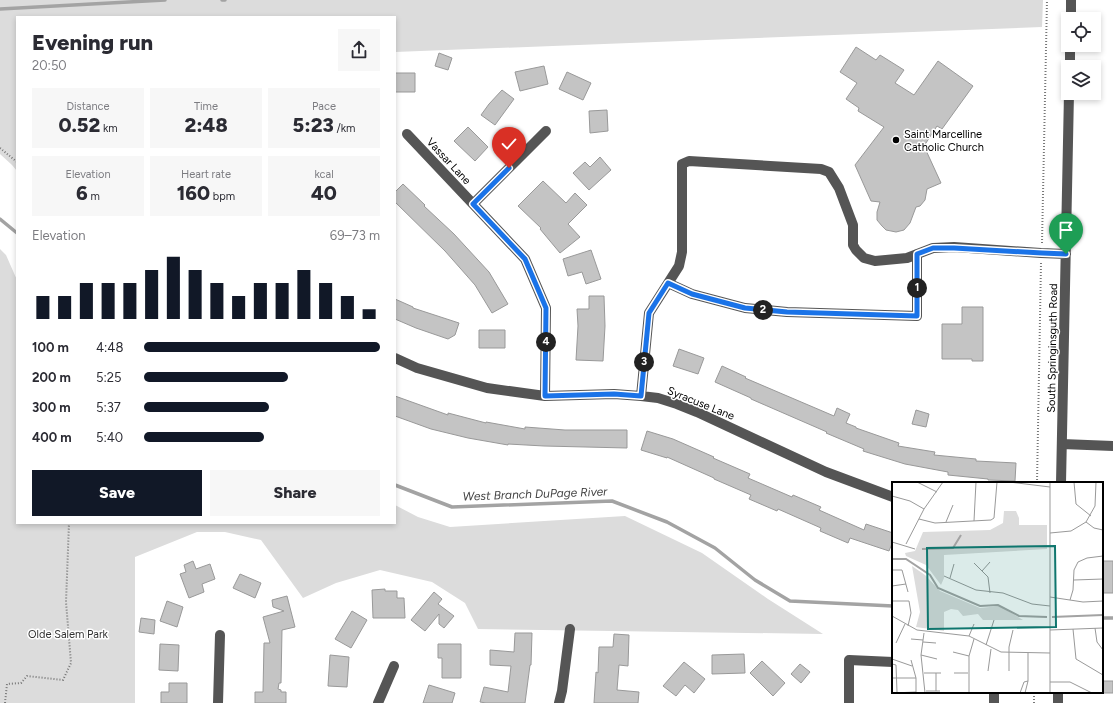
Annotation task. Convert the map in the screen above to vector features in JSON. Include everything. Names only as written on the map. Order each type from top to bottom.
[{"type":"street","points":[[1071,0],[1071,12]]},
{"type":"street","name":"South Springinsguth Road","points":[[1061,482],[1069,100]]},
{"type":"street","points":[[473,204],[546,131]]},
{"type":"street","name":"Vassar Lane","points":[[407,134],[525,259],[546,308],[545,396]]},
{"type":"street","points":[[641,396],[649,313],[679,266],[682,252],[682,164],[689,161],[821,168],[829,172],[839,188],[852,225],[853,244],[856,250],[864,258],[875,261],[907,258],[933,248],[1066,254]]},
{"type":"street","points":[[668,283],[692,294],[745,308],[787,312],[917,316],[917,254]]},
{"type":"street","name":"Syracuse Lane","points":[[396,358],[417,368],[487,388],[545,396],[614,394],[658,398],[677,404],[826,472],[892,497]]},
{"type":"street","points":[[1062,444],[1113,446]]},
{"type":"street","points":[[559,703],[562,691],[570,629]]},
{"type":"street","points":[[218,703],[220,634]]},
{"type":"street","points":[[849,703],[850,660],[892,662]]},
{"type":"street","points":[[378,703],[394,666]]},
{"type":"path","points":[[0,148],[16,161]]},
{"type":"path","points":[[4,703],[7,684],[21,683],[27,676],[63,680],[72,663],[66,602],[69,524]]},
{"type":"green space","points":[[0,0],[1043,0],[1042,27],[396,52],[396,16],[16,16],[16,170],[0,154]]},
{"type":"green space","name":"Olde Salem Park","points":[[0,249],[6,255],[16,278],[16,524],[396,524],[396,506],[418,517],[450,527],[625,516],[702,553],[768,599],[823,634],[478,629],[465,603],[432,582],[380,570],[336,583],[303,598],[261,540],[225,532],[197,532],[135,557],[135,703],[0,703]]},
{"type":"building","points":[[856,47],[876,60],[880,55],[904,70],[895,83],[914,95],[938,61],[973,86],[942,129],[937,126],[924,146],[941,183],[927,189],[925,200],[920,206],[916,207],[910,223],[904,230],[896,232],[886,230],[877,220],[877,212],[880,202],[871,201],[855,165],[884,127],[858,111],[859,108],[846,99],[857,83],[840,72]]},
{"type":"building","points":[[439,53],[452,58],[448,70],[435,66]]},
{"type":"building","points":[[544,66],[548,84],[520,91],[515,72]]},
{"type":"building","points":[[567,72],[591,83],[583,100],[559,89]]},
{"type":"building","points":[[396,73],[415,73],[415,92],[396,92]]},
{"type":"building","points":[[502,90],[514,99],[495,125],[481,115]]},
{"type":"building","points":[[607,110],[608,131],[590,133],[589,111]]},
{"type":"building","points":[[468,127],[488,147],[475,161],[454,141]]},
{"type":"building","points":[[600,157],[611,170],[589,190],[573,173],[585,162],[590,167]]},
{"type":"building","points":[[543,181],[566,203],[575,193],[587,205],[568,224],[580,237],[560,253],[540,229],[541,228],[518,206]]},
{"type":"building","points":[[403,184],[454,234],[489,272],[508,304],[492,313],[475,285],[445,251],[396,203],[396,191]]},
{"type":"building","points":[[591,250],[601,279],[586,284],[582,272],[568,276],[563,259]]},
{"type":"building","points":[[589,296],[604,296],[605,326],[603,361],[576,360],[578,326],[577,309],[589,309]]},
{"type":"building","points":[[396,299],[413,308],[459,323],[455,335],[448,339],[396,319]]},
{"type":"building","points":[[962,307],[983,307],[983,361],[972,361],[972,359],[942,359],[942,324],[962,324]]},
{"type":"building","points":[[479,330],[505,330],[505,348],[479,348]]},
{"type":"building","points":[[679,349],[704,358],[698,374],[673,366]]},
{"type":"building","points":[[722,366],[746,377],[745,378],[834,416],[837,408],[850,414],[846,423],[899,443],[898,446],[935,452],[934,455],[976,459],[976,461],[1016,463],[1015,481],[988,480],[948,475],[948,472],[905,464],[863,451],[864,449],[715,382]]},
{"type":"building","points":[[396,396],[448,415],[448,413],[486,423],[525,429],[525,427],[565,430],[627,430],[627,448],[508,445],[468,438],[431,429],[396,416]]},
{"type":"building","points":[[916,410],[929,414],[926,427],[912,424]]},
{"type":"building","points":[[647,431],[673,439],[750,474],[748,478],[792,497],[793,495],[821,507],[819,510],[864,530],[866,524],[892,533],[892,544],[889,551],[850,538],[848,543],[820,531],[821,528],[778,509],[777,511],[749,499],[751,495],[714,478],[667,457],[641,450]]},
{"type":"building","points":[[193,561],[196,569],[210,564],[215,579],[202,584],[204,592],[189,598],[180,574],[186,572],[184,565]]},
{"type":"building","points":[[1103,561],[1113,561],[1113,593],[1103,593]]},
{"type":"building","points":[[240,574],[261,583],[255,598],[233,588]]},
{"type":"building","points":[[385,589],[385,591],[397,591],[397,598],[404,598],[405,618],[373,618],[372,590]]},
{"type":"building","points":[[434,592],[442,599],[438,604],[454,616],[444,628],[439,624],[439,614],[425,631],[411,620]]},
{"type":"building","points":[[287,596],[295,627],[282,630],[281,683],[279,683],[278,689],[281,690],[281,692],[286,692],[286,703],[255,703],[255,692],[263,692],[264,643],[270,643],[263,617],[284,611],[273,607],[272,600]]},
{"type":"building","points":[[167,601],[183,607],[177,627],[160,621]]},
{"type":"building","points":[[352,611],[367,620],[351,648],[335,639]]},
{"type":"building","points":[[141,618],[155,620],[154,634],[139,632]]},
{"type":"building","points":[[515,633],[532,633],[531,665],[525,703],[480,702],[484,687],[508,692],[511,666],[490,665],[490,650],[514,652]]},
{"type":"building","points":[[614,634],[629,635],[628,666],[619,665],[617,690],[639,692],[638,703],[594,703],[596,672],[598,673],[599,647],[613,647]]},
{"type":"building","points":[[160,644],[179,645],[178,671],[159,670]]},
{"type":"building","points":[[438,644],[461,644],[461,678],[442,678],[442,658],[438,658]]},
{"type":"building","points":[[744,654],[745,673],[712,674],[712,655]]},
{"type":"building","points":[[330,655],[349,657],[347,687],[328,686]]},
{"type":"building","points":[[762,661],[785,683],[773,696],[750,673]]},
{"type":"building","points":[[684,662],[705,679],[694,693],[685,685],[676,696],[663,686]]},
{"type":"building","points":[[800,664],[810,672],[801,683],[791,674]]},
{"type":"building","points":[[1103,681],[1113,681],[1113,693],[1103,693]]},
{"type":"building","points":[[169,683],[187,683],[187,703],[161,703],[161,692],[169,692]]},
{"type":"building","points":[[429,685],[455,693],[452,703],[423,703]]},
{"type":"waterway","points":[[0,9],[165,0]]},
{"type":"waterway","name":"West Branch DuPage River","points":[[0,219],[16,232]]},
{"type":"waterway","name":"West Branch DuPage River","points":[[396,485],[452,507],[612,501],[667,522],[715,548],[755,580],[790,601],[892,606]]},
{"type":"waterway","name":"West Branch DuPage River","points":[[1103,618],[1113,618]]},
{"type":"place","name":"Saint Marcelline Catholic Church","points":[[896,140]]},
{"type":"route","points":[[509,168],[473,204],[525,259],[546,308],[545,396],[614,394],[641,396],[649,313],[668,283],[692,294],[745,308],[787,312],[917,316],[917,254],[933,248],[954,248],[1066,254]]}]
